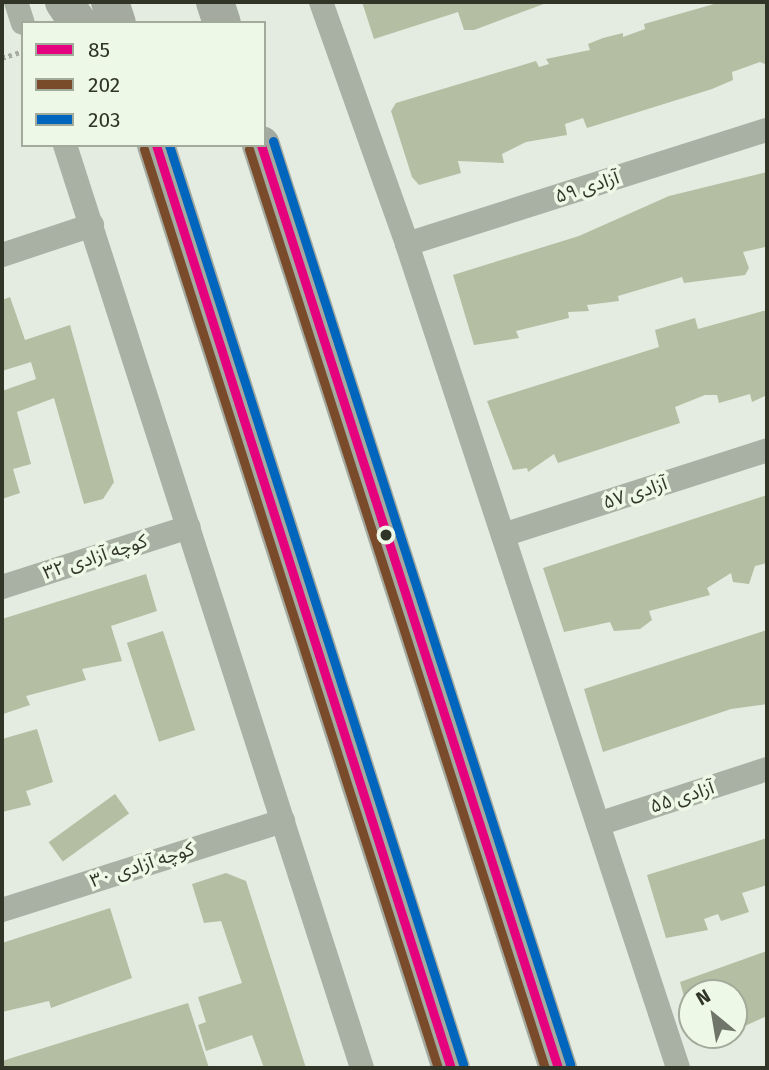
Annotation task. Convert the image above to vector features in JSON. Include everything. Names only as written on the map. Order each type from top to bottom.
[{"type":"highway","points":[[64,2],[77,21]]},
{"type":"highway","points":[[110,2],[116,21]]},
{"type":"highway","points":[[215,2],[221,21]]},
{"type":"highway","points":[[157,147],[451,1068]]},
{"type":"highway","points":[[262,147],[558,1068]]},
{"type":"street","points":[[16,2],[22,21]]},
{"type":"street","points":[[321,2],[407,244],[678,1068]]},
{"type":"street","name":"آزادی ۵۹","points":[[407,244],[767,130]]},
{"type":"street","points":[[66,147],[362,1068]]},
{"type":"street","points":[[2,255],[92,225]]},
{"type":"street","name":"آزادی ۵۷","points":[[503,535],[767,450]]},
{"type":"street","name":"کوچه آزادی ۳۲","points":[[2,587],[188,527]]},
{"type":"street","name":"آزادی ۵۵","points":[[598,824],[767,769]]},
{"type":"street","name":"کوچه آزادی ۳۰","points":[[2,910],[283,821]]},
{"type":"path","points":[[2,58],[21,52]]},
{"type":"building","points":[[362,2],[549,2],[474,30],[464,30],[458,12],[374,39]]},
{"type":"building","points":[[721,2],[767,2],[767,65],[760,62],[732,72],[733,80],[712,89],[587,128],[583,118],[565,124],[567,135],[526,142],[502,154],[504,163],[458,161],[461,173],[419,185],[412,177],[391,111],[396,103],[536,61],[539,67],[549,64],[546,59],[590,50],[588,44],[603,38],[623,33],[623,37],[645,29],[644,24]]},
{"type":"building","points":[[767,172],[767,253],[765,247],[743,252],[749,268],[745,275],[684,283],[682,277],[618,296],[619,301],[587,305],[589,311],[568,312],[569,318],[516,331],[519,338],[474,345],[453,275],[579,236],[669,196]]},
{"type":"building","points":[[10,297],[25,340],[70,325],[114,482],[103,499],[84,504],[54,398],[17,412],[31,464],[13,469],[20,493],[2,499],[2,391],[36,379],[31,362],[2,371],[2,300]]},
{"type":"building","points":[[767,310],[765,396],[752,402],[750,394],[719,403],[717,395],[705,395],[675,407],[680,423],[558,463],[554,454],[528,472],[527,468],[513,470],[487,401],[659,347],[655,330],[695,318],[698,329]]},
{"type":"building","points":[[767,495],[767,563],[755,566],[749,584],[733,582],[731,573],[707,588],[710,595],[649,611],[652,620],[640,629],[614,631],[610,622],[564,632],[543,568]]},
{"type":"building","points":[[146,574],[157,611],[111,626],[122,661],[82,669],[86,680],[26,696],[30,705],[3,714],[2,619]]},
{"type":"building","points":[[767,630],[767,704],[731,709],[603,752],[584,689]]},
{"type":"building","points":[[163,631],[195,730],[159,742],[127,643]]},
{"type":"building","points":[[37,729],[53,782],[26,791],[31,805],[2,812],[2,739]]},
{"type":"building","points":[[115,794],[129,813],[63,862],[49,842]]},
{"type":"building","points":[[767,838],[767,885],[742,893],[749,912],[721,921],[718,914],[704,919],[708,930],[666,938],[647,875]]},
{"type":"building","points":[[226,873],[246,881],[306,1068],[264,1068],[252,1035],[206,1051],[198,1025],[206,1022],[198,997],[242,983],[221,921],[204,923],[192,884]]},
{"type":"building","points":[[110,908],[132,978],[51,1008],[49,1001],[2,1012],[2,943]]},
{"type":"building","points":[[767,951],[767,1016],[748,1025],[748,979],[688,979]]},
{"type":"building","points":[[188,1003],[209,1068],[2,1068],[2,1061]]},
{"type":"transit line","name":"203","points":[[273,141],[570,1064]]},
{"type":"transit line","name":"85","points":[[157,147],[451,1068]]},
{"type":"transit line","name":"203","points":[[170,147],[463,1064]]},
{"type":"transit line","name":"85","points":[[262,147],[558,1068]]},
{"type":"transit line","name":"202","points":[[144,149],[438,1068]]},
{"type":"transit line","name":"202","points":[[249,149],[545,1068]]}]
